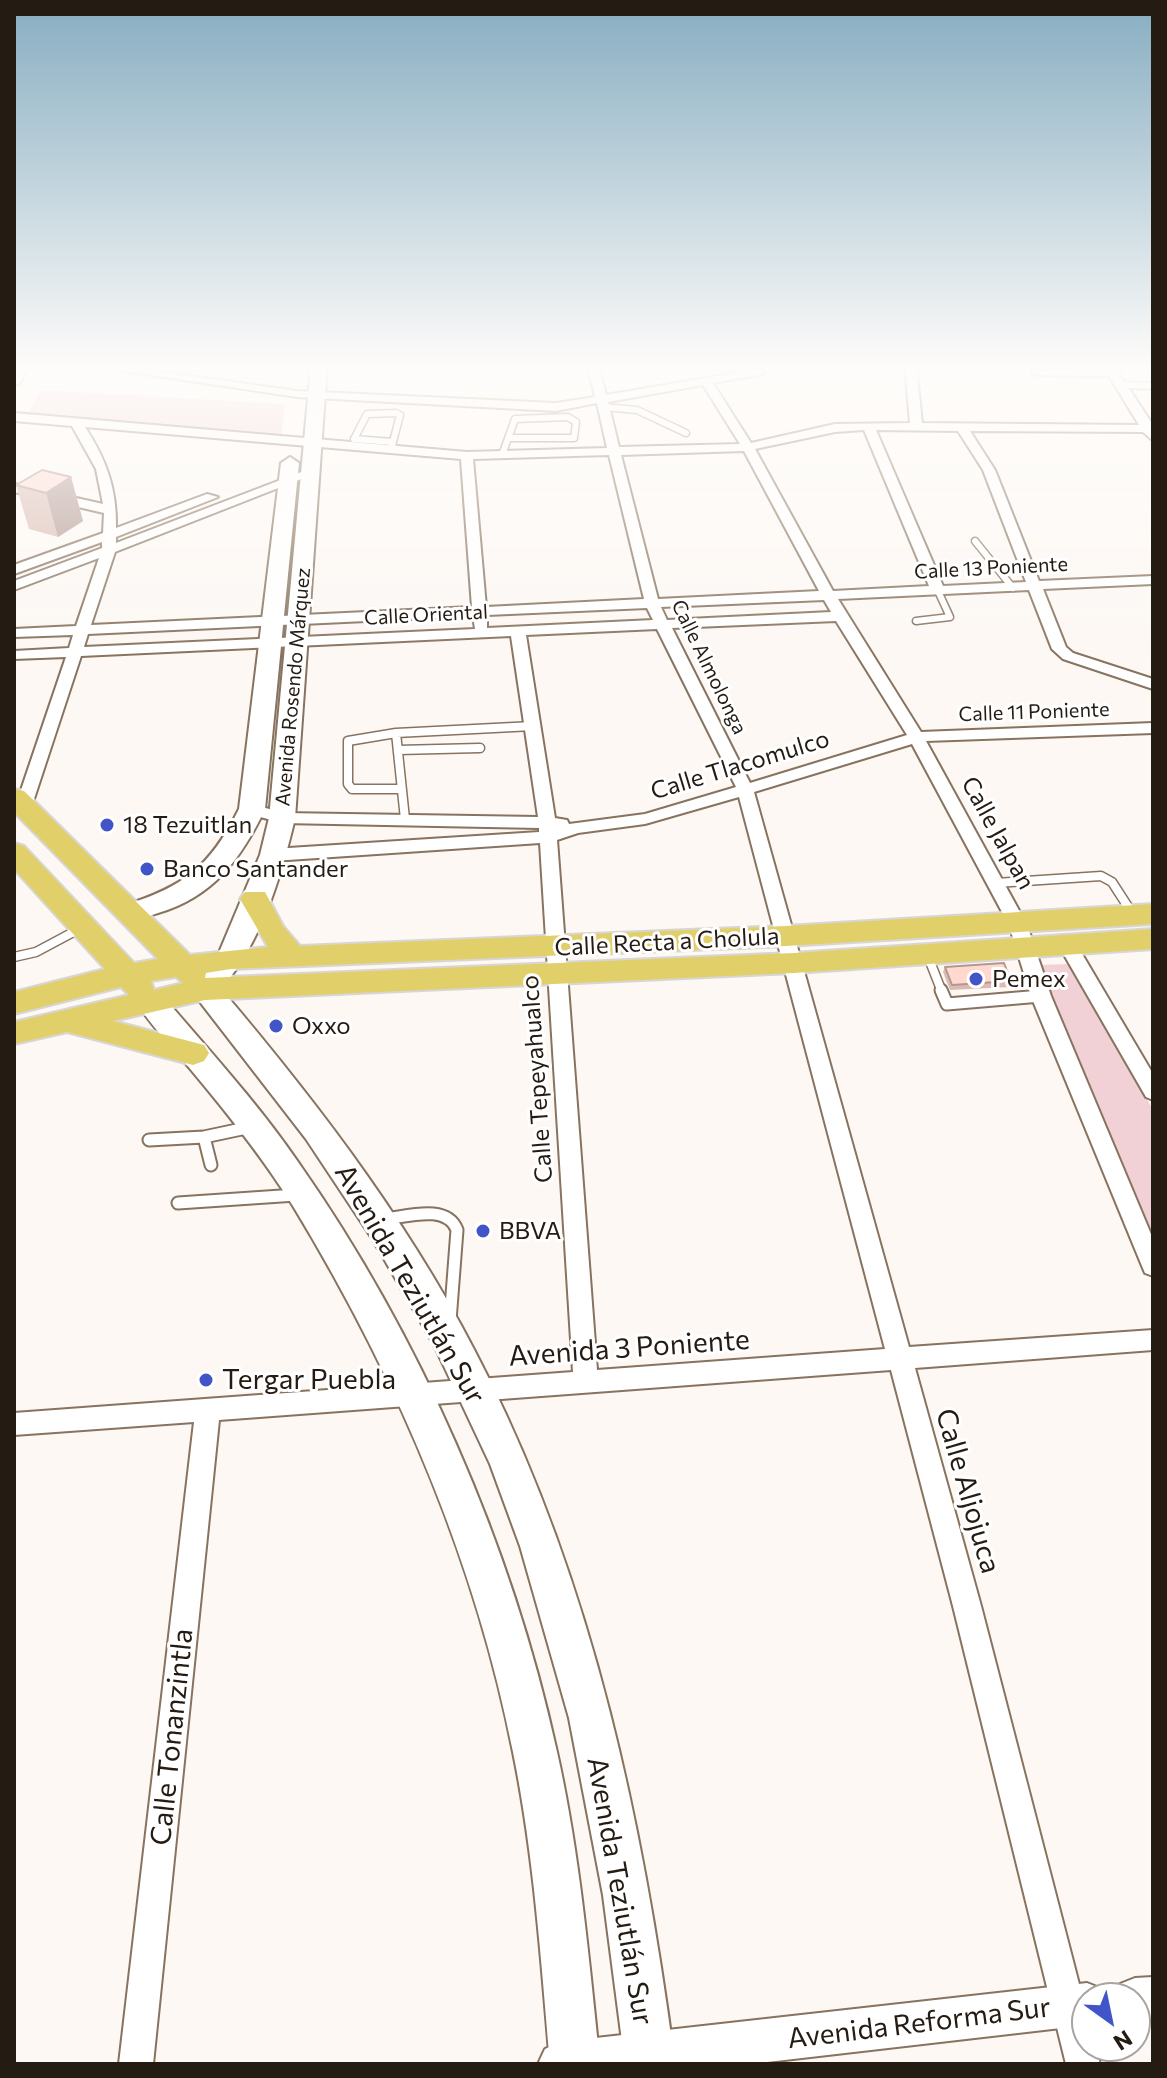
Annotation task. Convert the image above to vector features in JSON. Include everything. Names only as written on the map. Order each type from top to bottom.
[{"type":"main road","name":"Avenida Rosendo Márquez","points":[[231,959],[273,855],[282,818],[298,631],[299,463]]},
{"type":"main road","name":"Avenida Rosendo Márquez","points":[[132,912],[168,903],[216,873],[233,851],[252,809],[270,632],[299,463]]},
{"type":"main road","name":"Avenida Teziutlán Sur","points":[[19,801],[132,912],[282,1080],[378,1220],[476,1390],[534,1532],[579,1676],[623,1877],[649,2059]]},
{"type":"main road","name":"Avenida Teziutlán Sur","points":[[18,861],[91,932],[140,987],[253,1126],[302,1194],[415,1396],[479,1560],[526,1711],[553,1866],[570,2063]]},
{"type":"main road","points":[[255,899],[270,930],[292,957]]},
{"type":"main road","name":"Calle Recta a Cholula","points":[[790,950],[927,954],[1144,915]]},
{"type":"main road","points":[[53,1007],[65,978],[91,932]]},
{"type":"main road","name":"Calle Recta a Cholula","points":[[193,977],[790,950],[1022,936],[1068,946],[1153,939]]},
{"type":"main road","name":"Calle Recta a Cholula","points":[[193,977],[231,959],[555,961]]},
{"type":"main road","points":[[14,1033],[53,1007],[193,977]]},
{"type":"main road","points":[[14,1003],[53,1007],[193,1053]]},
{"type":"street","points":[[19,801],[76,652],[108,552],[111,510],[101,463]]},
{"type":"street","points":[[14,570],[296,463]]},
{"type":"street","points":[[14,586],[108,552],[297,463]]},
{"type":"street","points":[[468,463],[482,633]]},
{"type":"street","name":"Calle Almolonga","points":[[619,463],[653,606],[745,789],[790,950]]},
{"type":"street","name":"Calle Jalpan","points":[[757,463],[840,616],[916,737],[996,883],[1022,936],[1041,996],[1153,1266]]},
{"type":"street","points":[[884,463],[938,591]]},
{"type":"street","points":[[984,463],[1062,653],[1153,684]]},
{"type":"street","points":[[14,488],[111,510]]},
{"type":"street","name":"Calle 13 Poniente","points":[[830,597],[1153,580]]},
{"type":"street","name":"Calle Oriental","points":[[298,631],[480,613],[830,597]]},
{"type":"street","name":"Calle Oriental","points":[[14,633],[81,630],[482,633],[840,616]]},
{"type":"street","name":"Calle Tepeyahualco","points":[[518,631],[548,829],[586,1382]]},
{"type":"street","name":"Calle Oriental","points":[[14,655],[76,652],[270,632]]},
{"type":"street","name":"Calle 11 Poniente","points":[[916,737],[1153,728]]},
{"type":"street","name":"Calle Tlacomulco","points":[[273,855],[645,819],[916,737]]},
{"type":"street","name":"Calle Tlacomulco","points":[[252,809],[282,818],[405,819],[548,829]]},
{"type":"street","points":[[1068,946],[1153,1092]]},
{"type":"street","name":"Calle Aljojuca","points":[[790,950],[897,1357],[1072,1982]]},
{"type":"street","name":"Avenida 3 Poniente","points":[[14,1424],[1153,1340]]},
{"type":"street","name":"Calle Tonanzintla","points":[[136,2064],[208,1410]]},
{"type":"street","name":"Avenida Reforma Sur","points":[[570,2063],[649,2059],[1071,2006]]},
{"type":"lane","points":[[975,541],[1013,588]]},
{"type":"lane","points":[[916,621],[950,617],[938,591]]},
{"type":"lane","points":[[401,789],[352,789],[348,784],[348,741],[396,733],[533,726]]},
{"type":"lane","points":[[396,733],[405,819]]},
{"type":"lane","points":[[398,750],[480,748]]},
{"type":"lane","points":[[996,883],[1107,878],[1144,915]]},
{"type":"lane","points":[[14,957],[91,932]]},
{"type":"lane","points":[[927,954],[947,1004],[1041,996]]},
{"type":"lane","points":[[149,1140],[204,1137],[253,1126]]},
{"type":"lane","points":[[204,1137],[211,1165]]},
{"type":"lane","points":[[178,1203],[302,1194]]},
{"type":"lane","points":[[378,1220],[439,1213],[454,1222],[457,1230],[448,1338]]},
{"type":"shaded area","points":[[1069,964],[1153,1110],[1153,1235],[1039,965]]},
{"type":"building","points":[[42,470],[71,477],[46,493],[16,485]]},
{"type":"building","name":"Pemex","points":[[1004,963],[1011,981],[952,985],[945,967]]},
{"type":"place","name":"18 Tezuitlan","points":[[107,825]]},
{"type":"place","name":"Banco Santander","points":[[147,869]]},
{"type":"place","name":"Pemex","points":[[976,979]]},
{"type":"place","name":"Oxxo","points":[[276,1026]]},
{"type":"place","name":"BBVA","points":[[483,1231]]},
{"type":"place","name":"Tergar Puebla","points":[[206,1380]]}]
